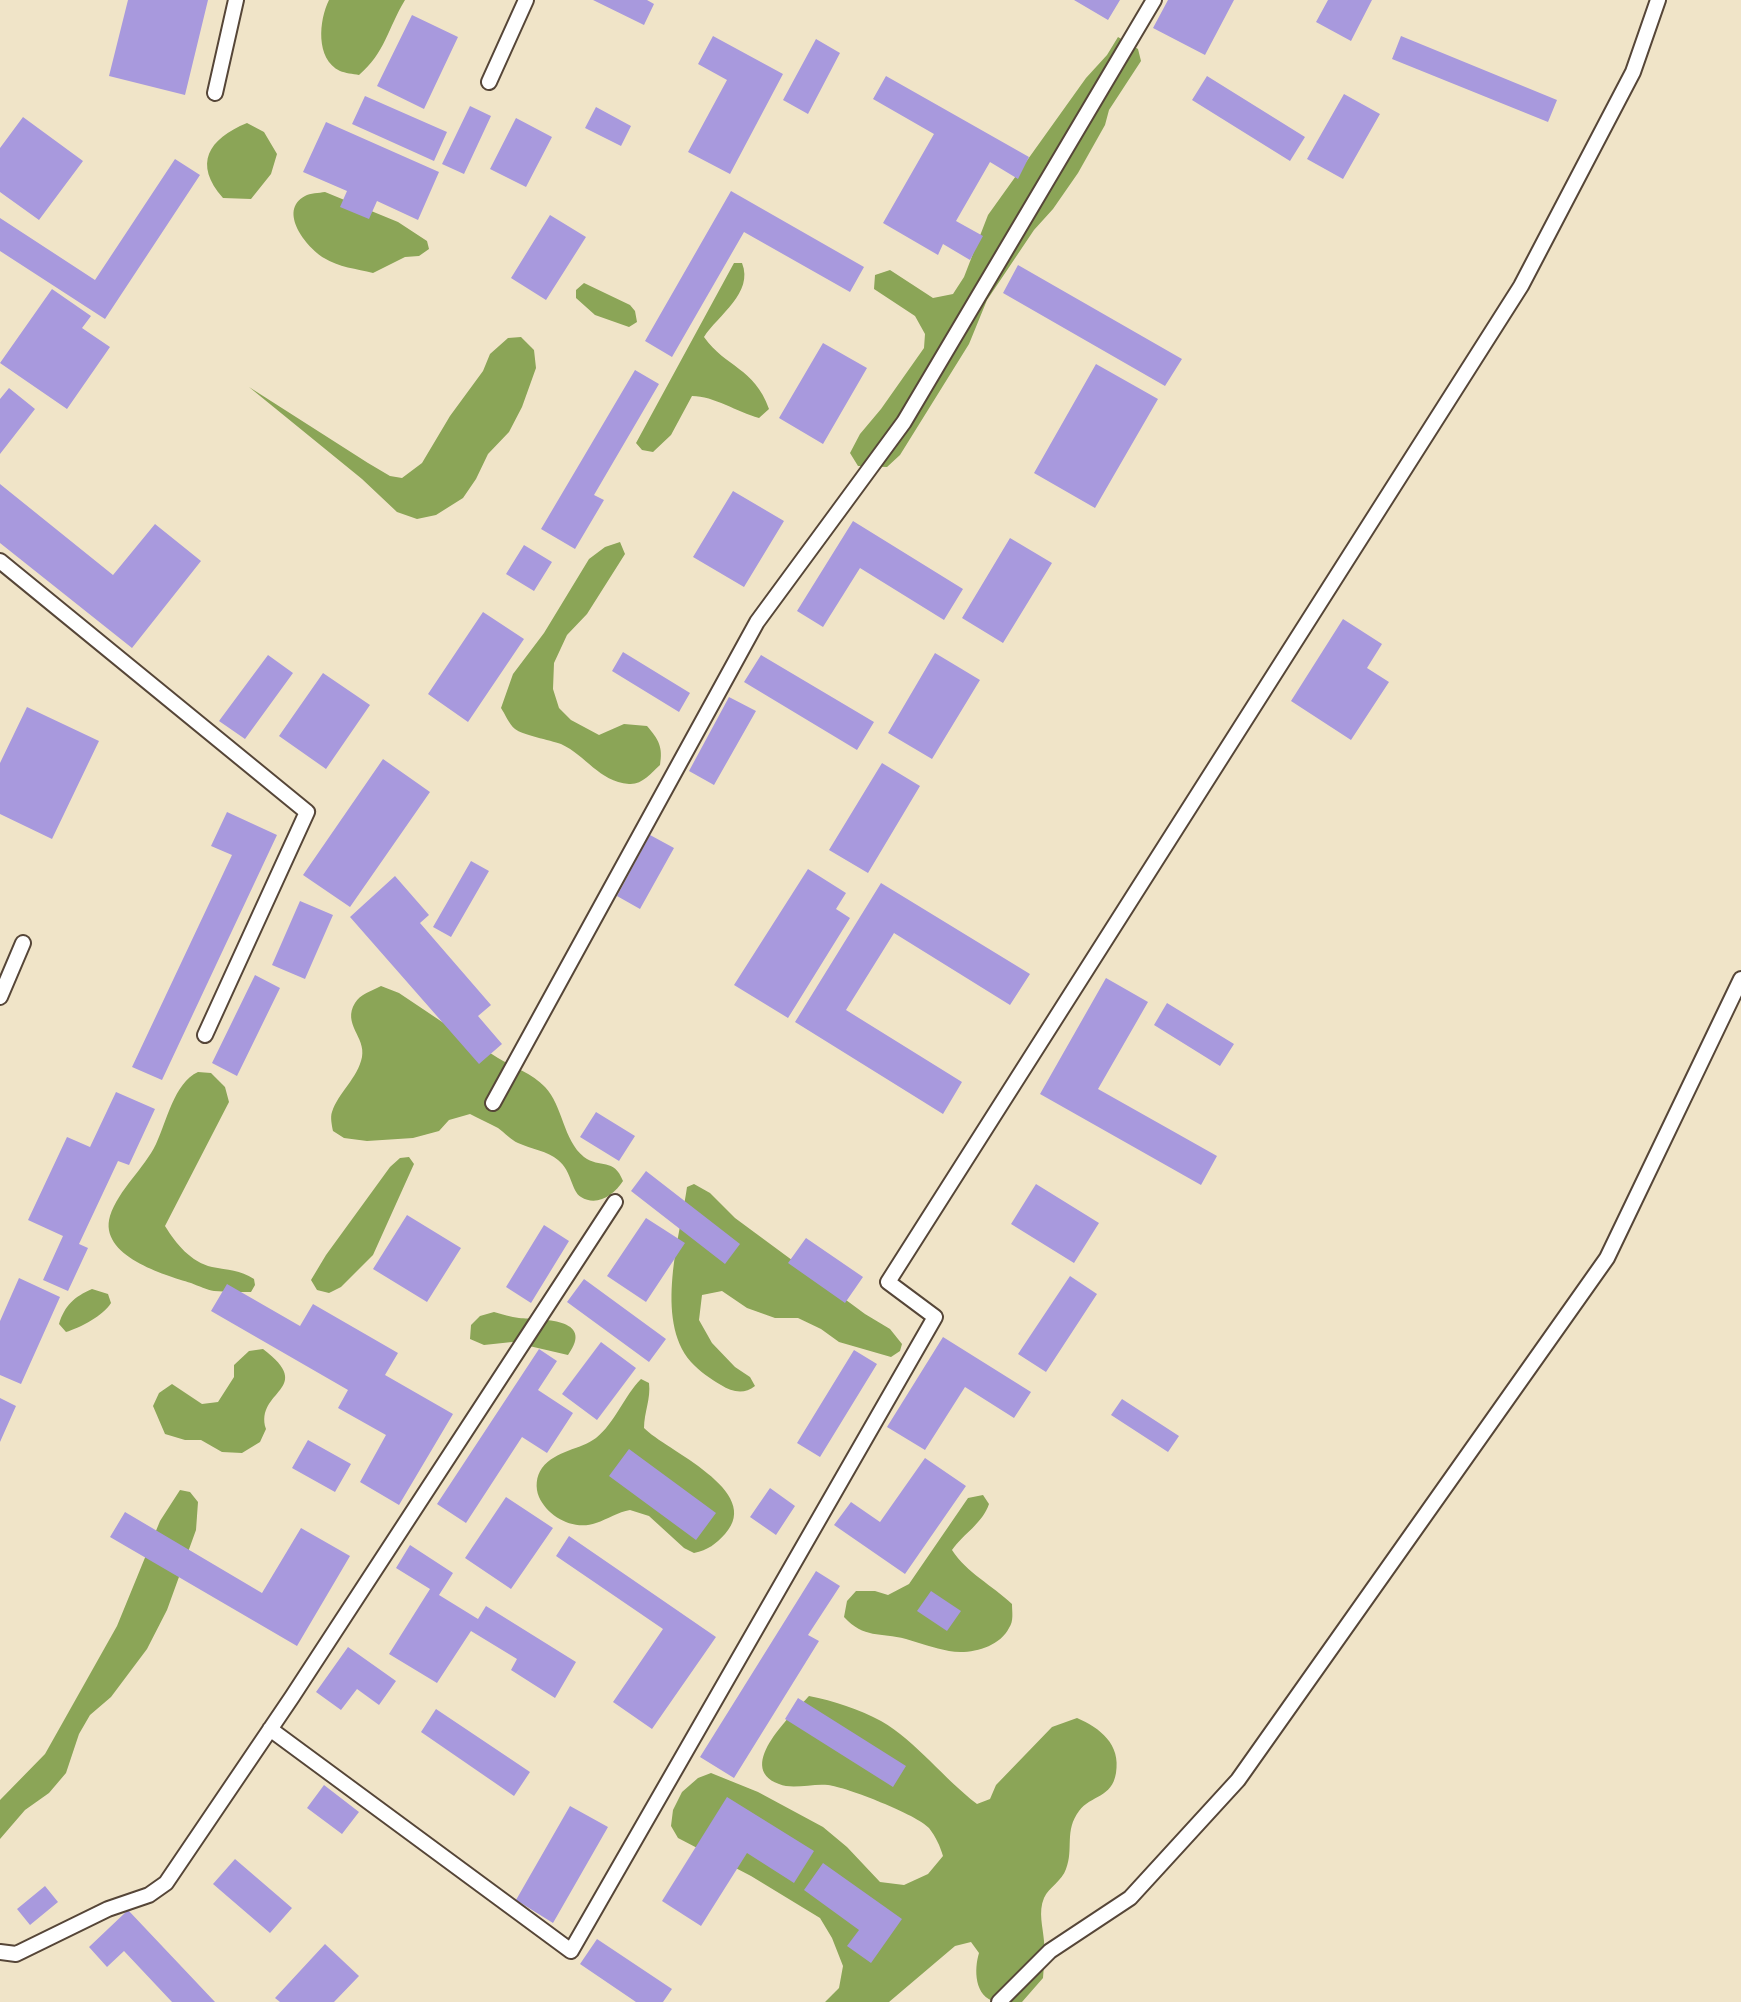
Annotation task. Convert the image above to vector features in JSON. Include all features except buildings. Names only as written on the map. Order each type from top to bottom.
[{"type":"lane","points":[[215,93],[236,0]]},
{"type":"lane","points":[[489,82],[526,0]]},
{"type":"lane","points":[[493,1103],[757,622],[904,422],[1154,0]]},
{"type":"lane","points":[[270,1729],[571,1951],[935,1317],[888,1282],[1521,286],[1633,72],[1658,0]]},
{"type":"lane","points":[[0,561],[307,812],[205,1035]]},
{"type":"lane","points":[[0,997],[23,943]]},
{"type":"lane","points":[[999,2002],[1050,1951],[1130,1898],[1238,1780],[1607,1258],[1741,979]]},
{"type":"lane","points":[[0,1952],[16,1954],[108,1909],[149,1895],[166,1883],[615,1202]]},
{"type":"green space","points":[[329,0],[405,0],[375,58],[359,75],[340,71],[326,58],[321,28]]},
{"type":"green space","points":[[1118,37],[1138,49],[1141,61],[1109,110],[1105,125],[1078,173],[1034,230],[987,300],[969,344],[900,455],[887,467],[858,466],[850,453],[860,434],[924,348],[925,334],[915,316],[874,289],[875,275],[890,270],[933,298],[953,294],[964,277],[988,215]]},
{"type":"green space","points":[[247,123],[264,132],[277,154],[271,174],[251,199],[223,198],[209,174],[209,154],[223,137]]},
{"type":"green space","points":[[325,192],[398,222],[427,241],[429,249],[419,256],[405,257],[373,273],[329,261],[303,238],[294,220],[297,203],[307,195]]},
{"type":"green space","points":[[734,263],[742,263],[744,274],[739,294],[704,337],[756,384],[769,409],[759,418],[709,399],[692,396],[671,435],[653,452],[642,450],[636,443]]},
{"type":"green space","points":[[584,283],[630,305],[637,322],[629,327],[595,315],[576,298],[576,290]]},
{"type":"green space","points":[[521,337],[534,350],[536,368],[509,432],[488,454],[463,498],[436,515],[417,519],[397,512],[362,479],[249,387],[368,463],[390,476],[402,478],[422,463],[450,416],[483,371],[490,354],[508,338]]},
{"type":"green space","points":[[620,542],[625,554],[587,614],[567,635],[554,663],[553,689],[559,708],[571,720],[599,735],[624,724],[647,726],[655,735],[661,753],[660,765],[634,784],[609,778],[561,744],[515,729],[501,708],[513,674],[544,633],[589,559],[605,547]]},
{"type":"green space","points":[[381,986],[399,993],[540,1082],[556,1104],[577,1150],[590,1160],[615,1169],[623,1181],[619,1186],[599,1200],[587,1200],[578,1194],[563,1165],[554,1157],[515,1142],[498,1128],[470,1114],[449,1120],[439,1131],[413,1138],[367,1141],[344,1138],[333,1131],[332,1112],[362,1057],[352,1011],[360,997]]},
{"type":"green space","points":[[198,1072],[211,1073],[225,1087],[229,1102],[165,1226],[179,1246],[197,1261],[254,1279],[251,1292],[211,1290],[151,1269],[124,1253],[109,1230],[114,1206],[151,1153],[177,1094]]},
{"type":"green space","points":[[409,1157],[414,1164],[373,1255],[341,1287],[329,1293],[317,1290],[311,1280],[326,1255],[390,1167],[400,1158]]},
{"type":"green space","points":[[694,1184],[710,1193],[735,1218],[890,1329],[902,1344],[900,1351],[891,1357],[839,1342],[798,1318],[775,1318],[747,1308],[722,1291],[702,1295],[699,1320],[712,1343],[735,1367],[750,1377],[755,1386],[747,1391],[734,1391],[701,1372],[680,1344],[672,1301],[675,1253],[687,1187]]},
{"type":"green space","points":[[92,1289],[108,1294],[111,1303],[91,1320],[66,1332],[59,1324],[67,1307]]},
{"type":"green space","points":[[494,1312],[516,1318],[562,1323],[575,1333],[575,1343],[568,1355],[512,1342],[484,1345],[470,1339],[471,1325],[480,1316]]},
{"type":"green space","points":[[263,1349],[285,1373],[285,1382],[268,1406],[266,1429],[260,1442],[242,1453],[222,1452],[201,1440],[185,1440],[165,1434],[153,1406],[159,1393],[172,1384],[202,1404],[218,1402],[234,1377],[234,1365],[249,1351]]},
{"type":"green space","points":[[641,1379],[649,1383],[644,1428],[707,1473],[732,1502],[734,1518],[725,1534],[715,1544],[694,1553],[684,1548],[649,1516],[630,1510],[588,1525],[571,1524],[549,1511],[539,1497],[537,1482],[542,1468],[554,1457],[596,1438],[609,1425]]},
{"type":"green space","points":[[180,1490],[190,1492],[198,1502],[196,1530],[167,1610],[147,1649],[111,1697],[90,1715],[79,1734],[66,1773],[49,1793],[25,1810],[0,1839],[0,1800],[45,1754],[117,1626],[160,1521]]},
{"type":"green space","points":[[983,1495],[989,1504],[986,1511],[952,1550],[972,1572],[1012,1604],[1011,1625],[998,1641],[974,1651],[949,1651],[866,1632],[844,1617],[847,1601],[856,1591],[888,1595],[909,1584],[968,1498]]},
{"type":"green space","points":[[809,1696],[846,1706],[881,1721],[907,1739],[977,1804],[990,1799],[996,1785],[1052,1727],[1077,1718],[1101,1732],[1112,1745],[1117,1763],[1114,1781],[1106,1792],[1084,1806],[1074,1818],[1066,1869],[1042,1903],[1043,1978],[1022,2002],[996,2002],[983,1994],[976,1974],[979,1953],[971,1942],[955,1946],[889,2002],[825,2002],[839,1988],[843,1966],[820,1918],[751,1876],[678,1838],[671,1826],[673,1810],[682,1792],[698,1778],[711,1773],[758,1792],[823,1827],[880,1882],[904,1885],[928,1874],[943,1856],[929,1828],[911,1816],[837,1787],[785,1786],[767,1776],[762,1765],[765,1753],[781,1726]]}]
